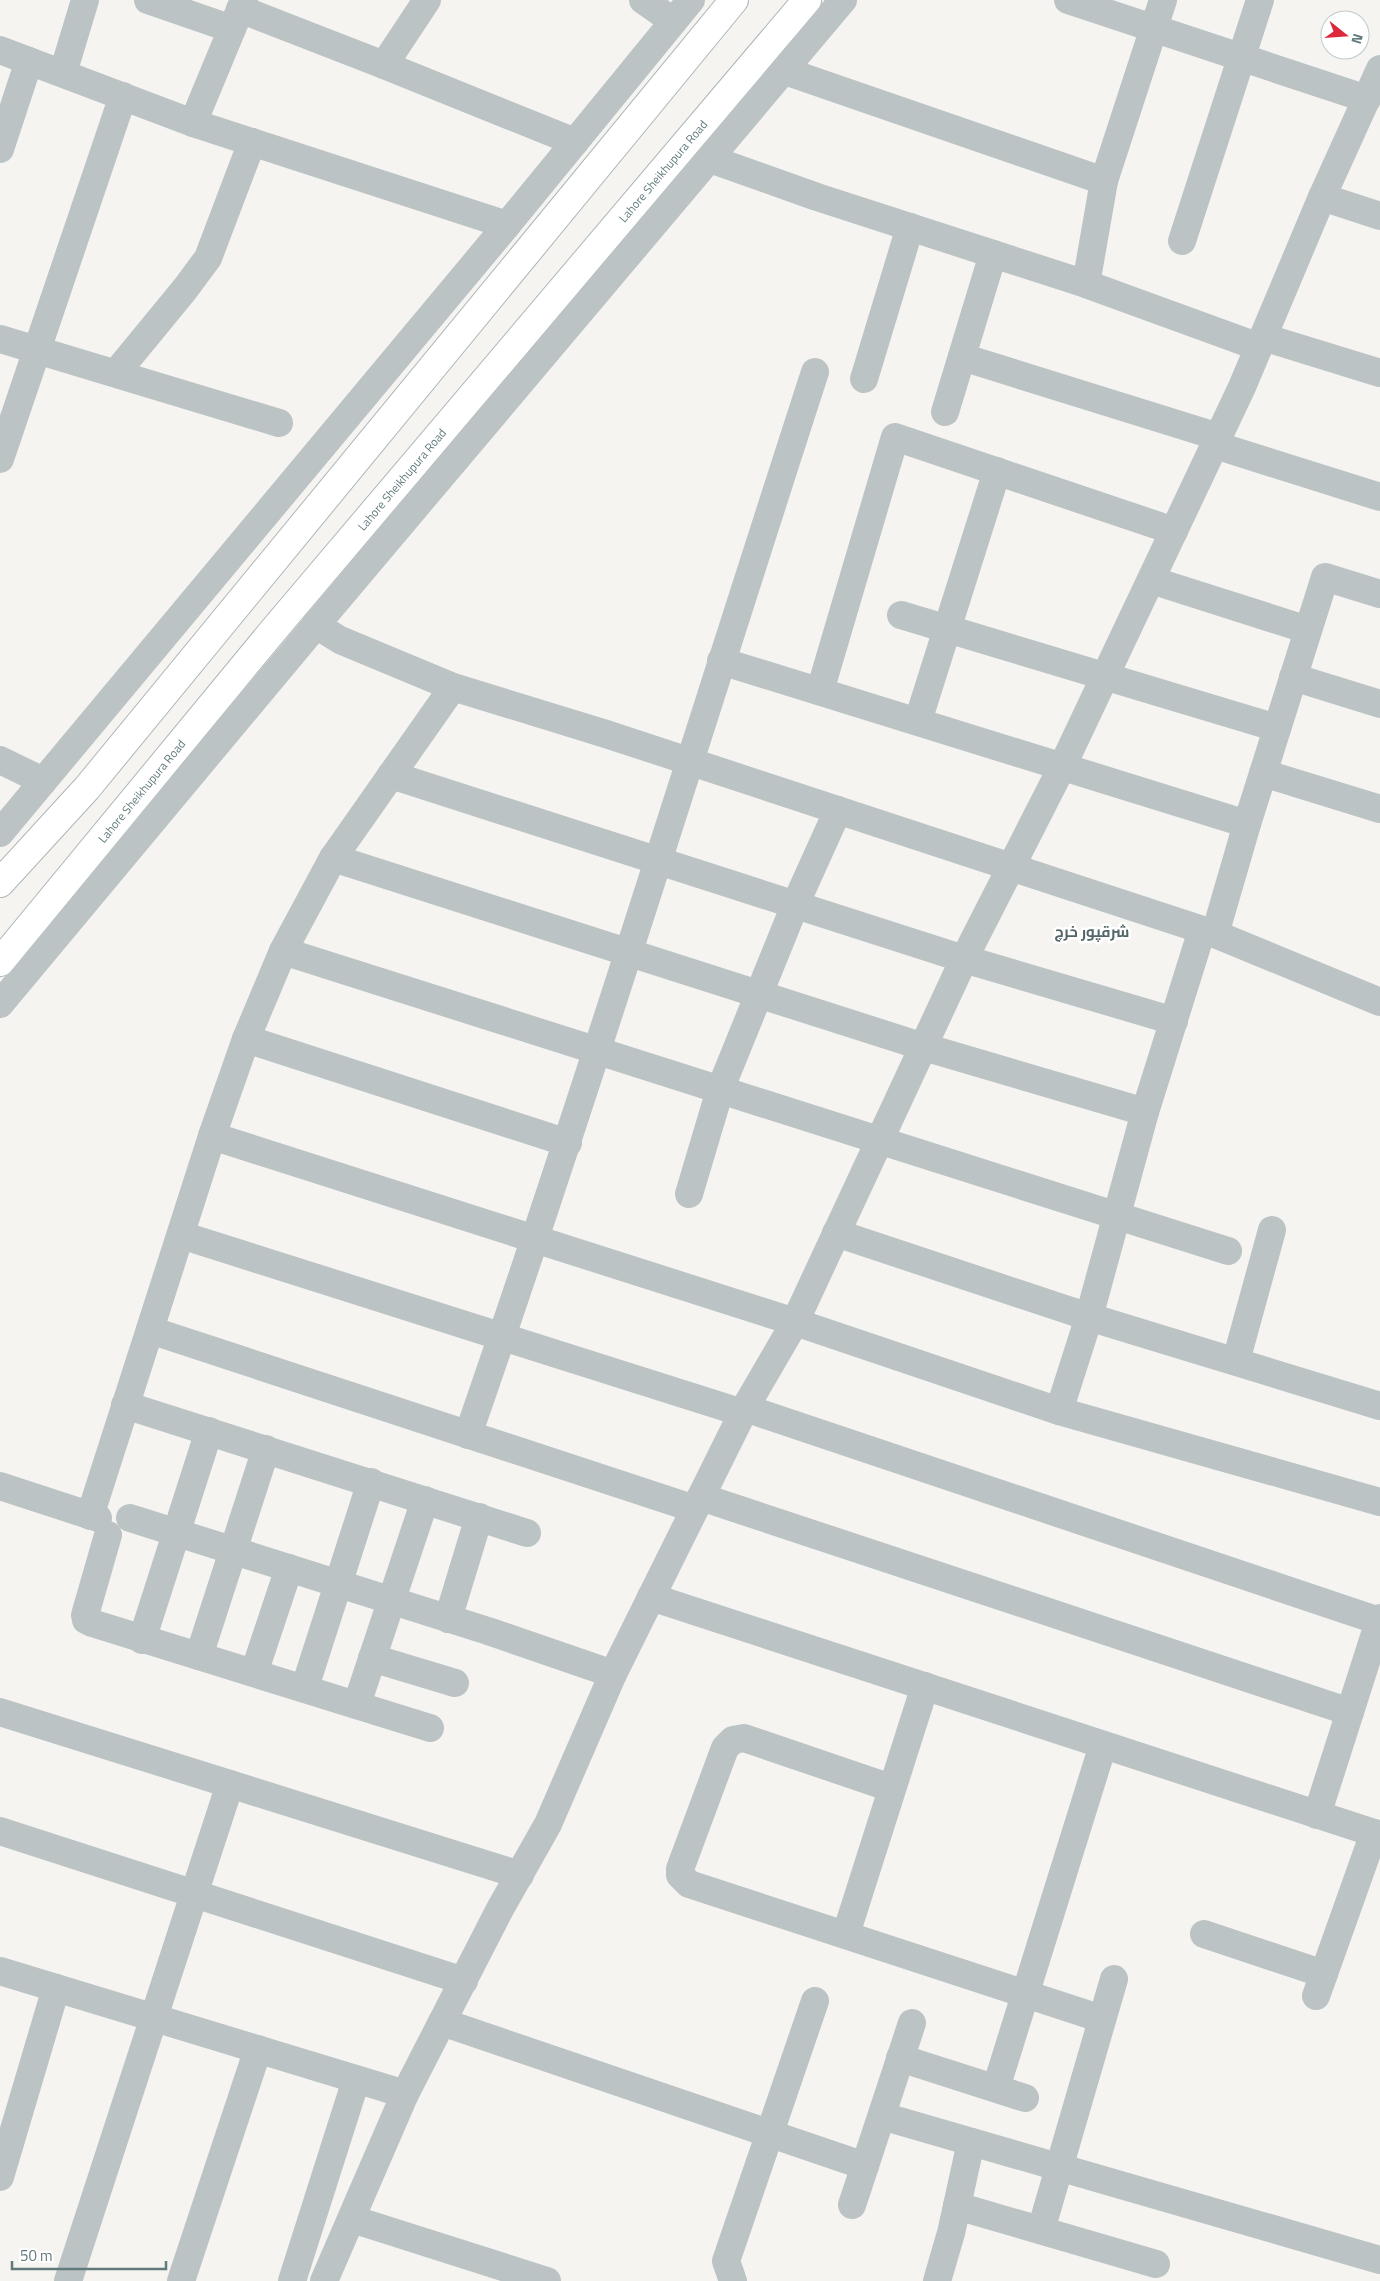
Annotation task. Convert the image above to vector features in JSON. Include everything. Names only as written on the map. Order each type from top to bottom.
[{"type":"highway","points":[[0,883],[87,788],[734,0]]},
{"type":"highway","name":"Lahore Sheikhupura Road","points":[[0,962],[272,632],[806,0]]},
{"type":"street","points":[[63,74],[85,0]]},
{"type":"street","points":[[148,0],[239,13],[384,65],[575,142]]},
{"type":"street","points":[[384,65],[427,0]]},
{"type":"street","points":[[643,0],[673,21]]},
{"type":"street","points":[[0,833],[691,0]]},
{"type":"street","points":[[0,1004],[316,625],[844,0]]},
{"type":"street","points":[[1068,0],[1367,99]]},
{"type":"street","points":[[1086,284],[1104,181],[1163,0]]},
{"type":"street","points":[[1182,241],[1260,0]]},
{"type":"street","points":[[193,123],[239,13]]},
{"type":"street","points":[[0,50],[193,123],[506,225]]},
{"type":"street","points":[[0,149],[29,61]]},
{"type":"street","points":[[324,2281],[405,2094],[548,1824],[613,1674],[744,1411],[796,1322],[964,959],[1105,677],[1217,441],[1380,69]]},
{"type":"street","points":[[785,71],[1104,181]]},
{"type":"street","points":[[0,460],[123,96]]},
{"type":"street","points":[[116,373],[208,258],[252,142]]},
{"type":"street","points":[[710,159],[1261,342],[1380,374]]},
{"type":"street","points":[[1322,198],[1380,216]]},
{"type":"street","points":[[864,379],[910,227]]},
{"type":"street","points":[[946,412],[993,254]]},
{"type":"street","points":[[0,339],[279,423]]},
{"type":"street","points":[[962,357],[1380,497]]},
{"type":"street","points":[[468,1435],[568,1143],[627,951],[815,372]]},
{"type":"street","points":[[820,691],[896,437],[1174,531]]},
{"type":"street","points":[[918,721],[997,472]]},
{"type":"street","points":[[1059,1411],[1089,1317],[1115,1215],[1174,1021],[1247,824],[1325,577],[1380,594]]},
{"type":"street","points":[[1151,580],[1308,630]]},
{"type":"street","points":[[900,615],[1277,728]]},
{"type":"street","points":[[316,625],[340,640],[453,687],[688,761],[1208,932],[1380,1002]]},
{"type":"street","points":[[721,661],[1247,824]]},
{"type":"street","points":[[1293,677],[1380,704]]},
{"type":"street","points":[[430,1728],[305,1688],[142,1640],[86,1620],[85,1615],[99,1523],[125,1405],[212,1136],[246,1039],[283,951],[333,858],[453,687]]},
{"type":"street","points":[[0,760],[42,781]]},
{"type":"street","points":[[1263,773],[1380,809]]},
{"type":"street","points":[[391,775],[657,862],[964,959],[1174,1021]]},
{"type":"street","points":[[689,1194],[720,1090],[795,905],[838,810]]},
{"type":"street","points":[[333,858],[924,1047],[1146,1112]]},
{"type":"street","points":[[283,951],[1228,1251]]},
{"type":"street","points":[[246,1039],[568,1143]]},
{"type":"street","points":[[212,1136],[796,1322],[1059,1411],[1380,1502]]},
{"type":"street","points":[[1236,1361],[1272,1230]]},
{"type":"street","points":[[836,1233],[1089,1317],[1380,1406]]},
{"type":"street","points":[[180,1234],[502,1337],[744,1411],[1380,1619],[1317,1815]]},
{"type":"street","points":[[150,1330],[468,1435],[698,1503],[1350,1712]]},
{"type":"street","points":[[125,1405],[371,1482],[528,1534]]},
{"type":"street","points":[[142,1640],[209,1431]]},
{"type":"street","points":[[199,1656],[266,1449]]},
{"type":"street","points":[[305,1688],[371,1482]]},
{"type":"street","points":[[0,1486],[99,1523]]},
{"type":"street","points":[[357,1704],[390,1600],[425,1500]]},
{"type":"street","points":[[99,1523],[105,1507],[117,1504],[128,1512],[130,1518],[390,1600],[613,1674]]},
{"type":"street","points":[[448,1619],[479,1518]]},
{"type":"street","points":[[254,1673],[289,1568]]},
{"type":"street","points":[[651,1597],[1377,1834],[1320,1985],[1204,1934]]},
{"type":"street","points":[[372,1658],[455,1683]]},
{"type":"street","points":[[846,1934],[925,1686]]},
{"type":"street","points":[[0,1712],[520,1875]]},
{"type":"street","points":[[891,1788],[744,1738],[733,1740],[725,1748],[680,1869],[683,1881],[1102,2019]]},
{"type":"street","points":[[996,2088],[1103,1745]]},
{"type":"street","points":[[68,2281],[153,2017],[196,1894],[230,1784]]},
{"type":"street","points":[[0,1831],[464,1981]]},
{"type":"street","points":[[0,1971],[405,2094]]},
{"type":"street","points":[[1041,2230],[1114,1979]]},
{"type":"street","points":[[0,2177],[56,1988]]},
{"type":"street","points":[[733,2281],[726,2260],[815,2001]]},
{"type":"street","points":[[442,2022],[865,2166]]},
{"type":"street","points":[[852,2206],[912,2023]]},
{"type":"street","points":[[181,2281],[258,2049]]},
{"type":"street","points":[[900,2058],[1025,2098]]},
{"type":"street","points":[[292,2281],[356,2080]]},
{"type":"street","points":[[882,2116],[1380,2260]]},
{"type":"street","points":[[937,2281],[957,2206],[971,2142]]},
{"type":"street","points":[[957,2206],[1156,2264]]},
{"type":"street","points":[[352,2220],[547,2281]]},
{"type":"district","name":"شرقپور خرچ","points":[[1092,931]]}]
